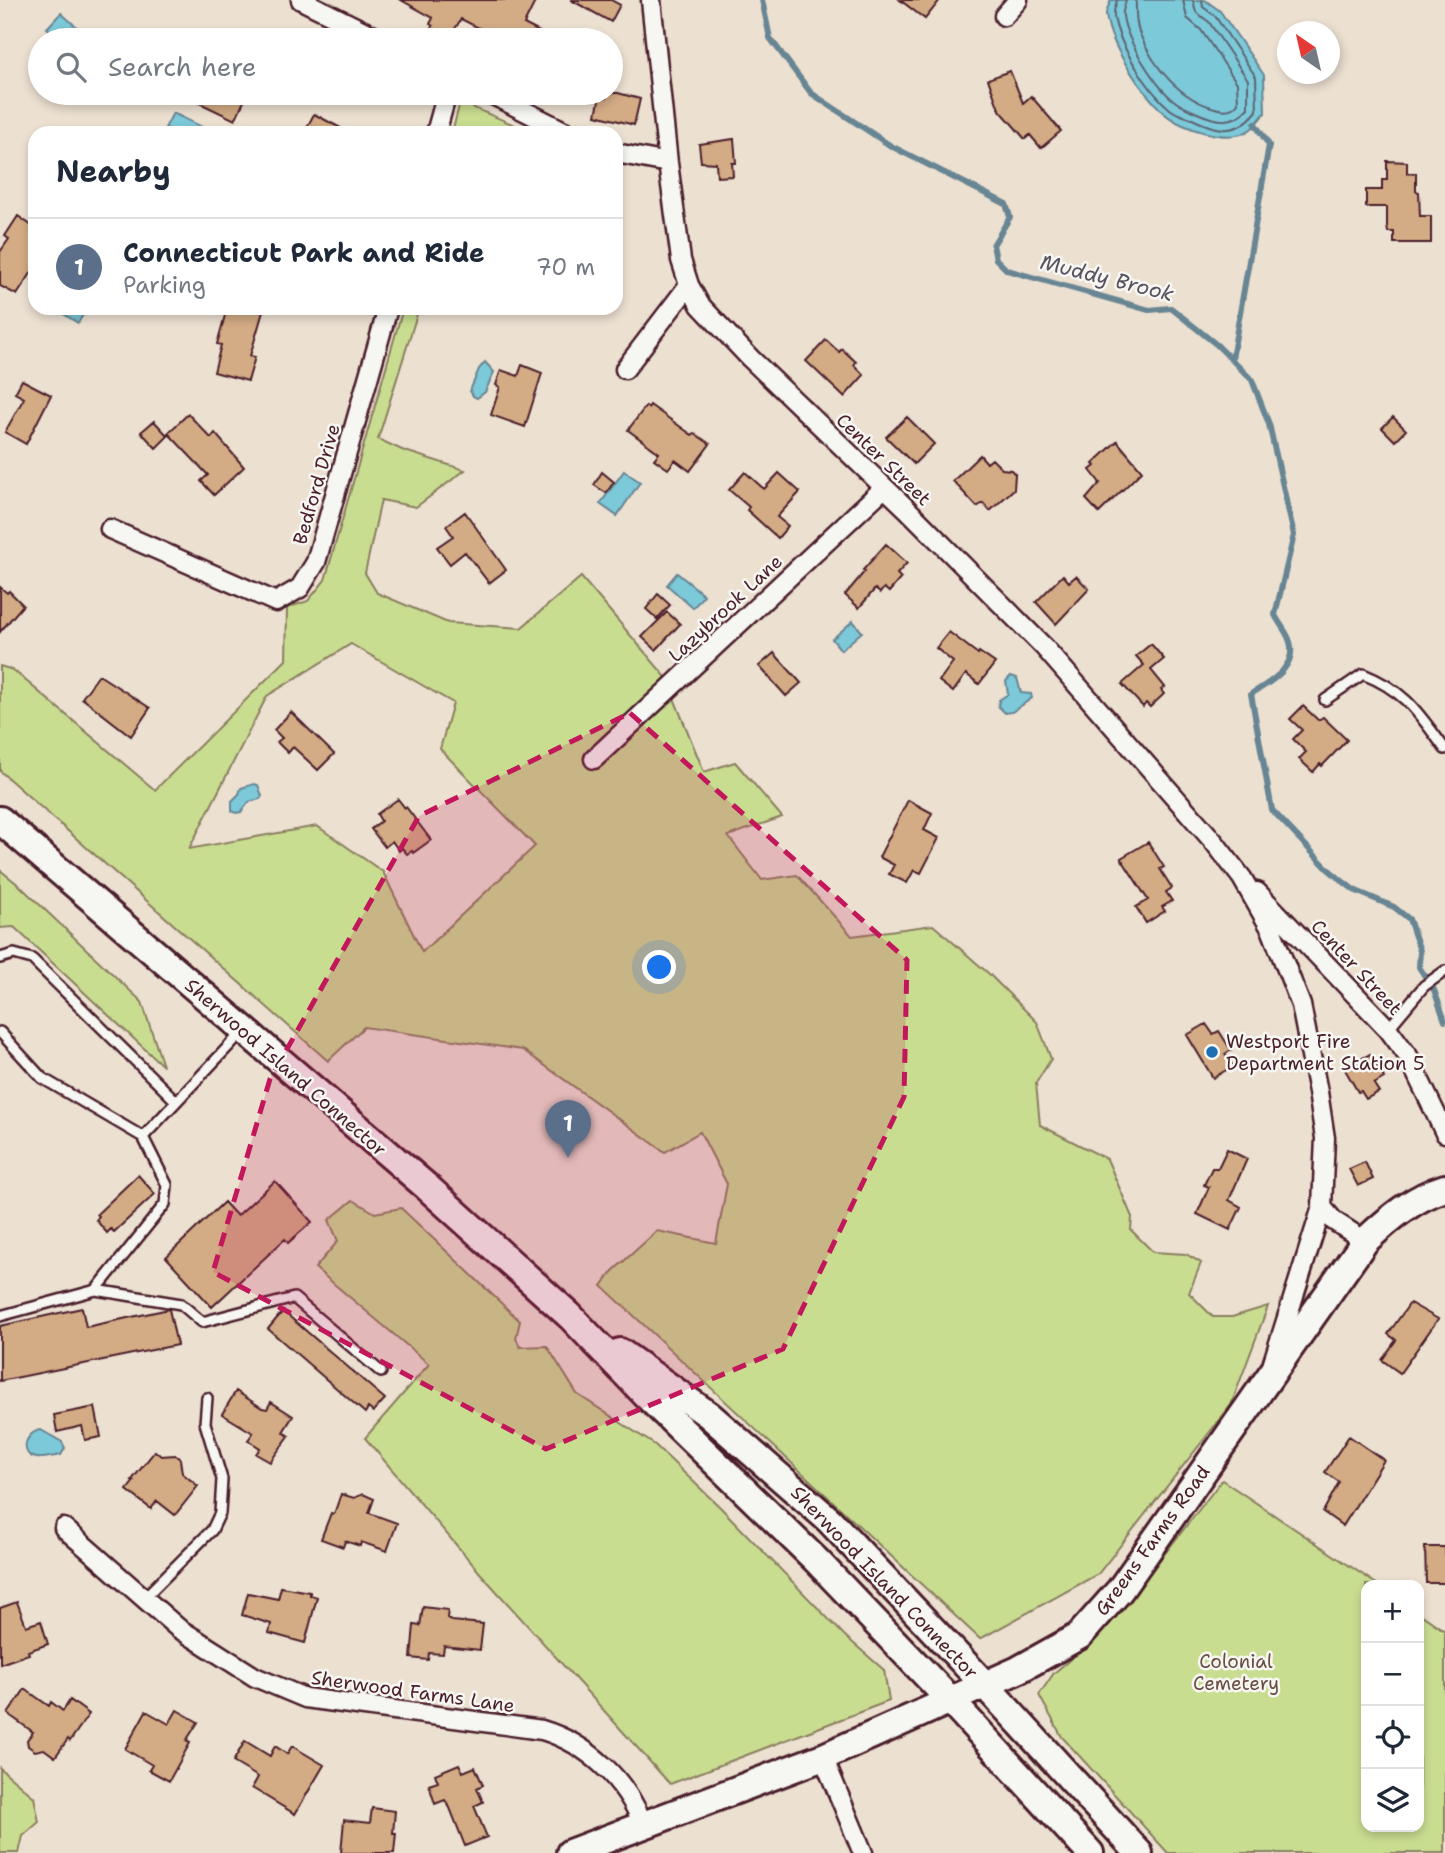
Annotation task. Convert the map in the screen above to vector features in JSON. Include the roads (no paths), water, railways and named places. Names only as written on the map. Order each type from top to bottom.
[{"type":"main road","name":"Sherwood Island Connector","points":[[0,820],[426,1187],[570,1316],[646,1395],[817,1561],[951,1701],[1090,1853]]},
{"type":"main road","name":"Greens Farms Road","points":[[570,1853],[823,1757],[985,1685],[1079,1636],[1120,1590],[1366,1241],[1388,1219],[1408,1205],[1445,1188]]},
{"type":"main road","name":"Sherwood Island Connector","points":[[570,1316],[709,1415],[854,1545],[1139,1853]]},
{"type":"street","points":[[301,0],[358,28]]},
{"type":"street","name":"Center Street","points":[[651,0],[681,260],[689,285],[700,305],[715,323],[1044,647],[1197,822],[1242,878],[1271,929],[1301,1005],[1325,1138],[1322,1207],[1268,1378]]},
{"type":"street","points":[[1004,16],[1018,0]]},
{"type":"street","points":[[438,126],[444,105]]},
{"type":"street","points":[[513,105],[554,126]]},
{"type":"street","points":[[623,154],[668,163]]},
{"type":"street","points":[[625,369],[689,285]]},
{"type":"street","name":"Bedford Drive","points":[[110,529],[276,603],[300,587],[316,562],[386,315]]},
{"type":"street","name":"Lazybrook Lane","points":[[594,759],[884,488]]},
{"type":"street","name":"Center Street","points":[[1242,878],[1388,1029],[1408,1056],[1445,1133]]},
{"type":"street","points":[[1322,1207],[1334,1221],[1366,1241]]},
{"type":"street","name":"Sherwood Farms Lane","points":[[64,1528],[178,1628],[244,1670],[305,1698],[542,1730],[565,1738],[585,1750],[611,1774],[636,1808],[643,1824]]},
{"type":"street","points":[[823,1757],[863,1853]]},
{"type":"lane","points":[[1325,700],[1363,674],[1385,683],[1416,709],[1445,750]]},
{"type":"lane","points":[[0,958],[14,954],[33,959],[176,1101]]},
{"type":"lane","points":[[1388,1029],[1424,986],[1444,971]]},
{"type":"lane","points":[[143,1137],[244,1030]]},
{"type":"lane","points":[[0,1032],[42,1078],[143,1137],[167,1185],[165,1204],[96,1290]]},
{"type":"lane","points":[[0,1316],[96,1290],[181,1304],[202,1322],[294,1298],[381,1372]]},
{"type":"lane","points":[[144,1598],[212,1530],[220,1513],[222,1479],[205,1423],[207,1398]]},
{"type":"water","points":[[1111,0],[1205,0],[1220,11],[1264,75],[1265,113],[1251,129],[1231,136],[1206,133],[1172,119],[1146,93],[1120,55],[1106,15]]},
{"type":"water","points":[[61,13],[78,28],[47,28]]},
{"type":"water","points":[[173,113],[200,126],[166,126]]},
{"type":"water","points":[[65,315],[83,315],[78,323]]},
{"type":"water","points":[[485,362],[494,372],[485,392],[477,398],[470,391],[479,369]]},
{"type":"water","points":[[624,471],[640,482],[617,516],[600,504]]},
{"type":"water","points":[[677,573],[704,595],[693,608],[667,585]]},
{"type":"water","points":[[853,621],[862,632],[841,650],[832,639]]},
{"type":"water","points":[[1011,676],[1017,678],[1021,693],[1031,694],[1032,698],[1012,712],[1005,713],[998,706],[999,700],[1008,694],[1006,681]]},
{"type":"water","points":[[258,785],[262,796],[260,799],[249,802],[241,812],[232,811],[232,801],[241,788]]},
{"type":"water","points":[[41,1430],[62,1442],[65,1448],[61,1455],[39,1458],[28,1453],[28,1439]]},
{"type":"waterway","name":"Muddy Brook","points":[[762,0],[770,38],[811,93],[891,146],[1006,204],[1010,217],[993,245],[996,259],[1007,270],[1149,310],[1171,308],[1217,345],[1252,380],[1269,424],[1294,535],[1275,615],[1289,639],[1290,657],[1281,672],[1251,694],[1272,810],[1340,879],[1354,890],[1394,907],[1409,919],[1420,951],[1419,967],[1434,990],[1445,1021]]},
{"type":"waterway","points":[[1232,359],[1269,145],[1255,124]]},
{"type":"place","name":"Westport Fire Department Station 5","points":[[1212,1052]]},
{"type":"place","name":"Connecticut Park and Ride","points":[[568,1158]]},
{"type":"park label","name":"Colonial Cemetery","points":[[1236,1672]]}]
